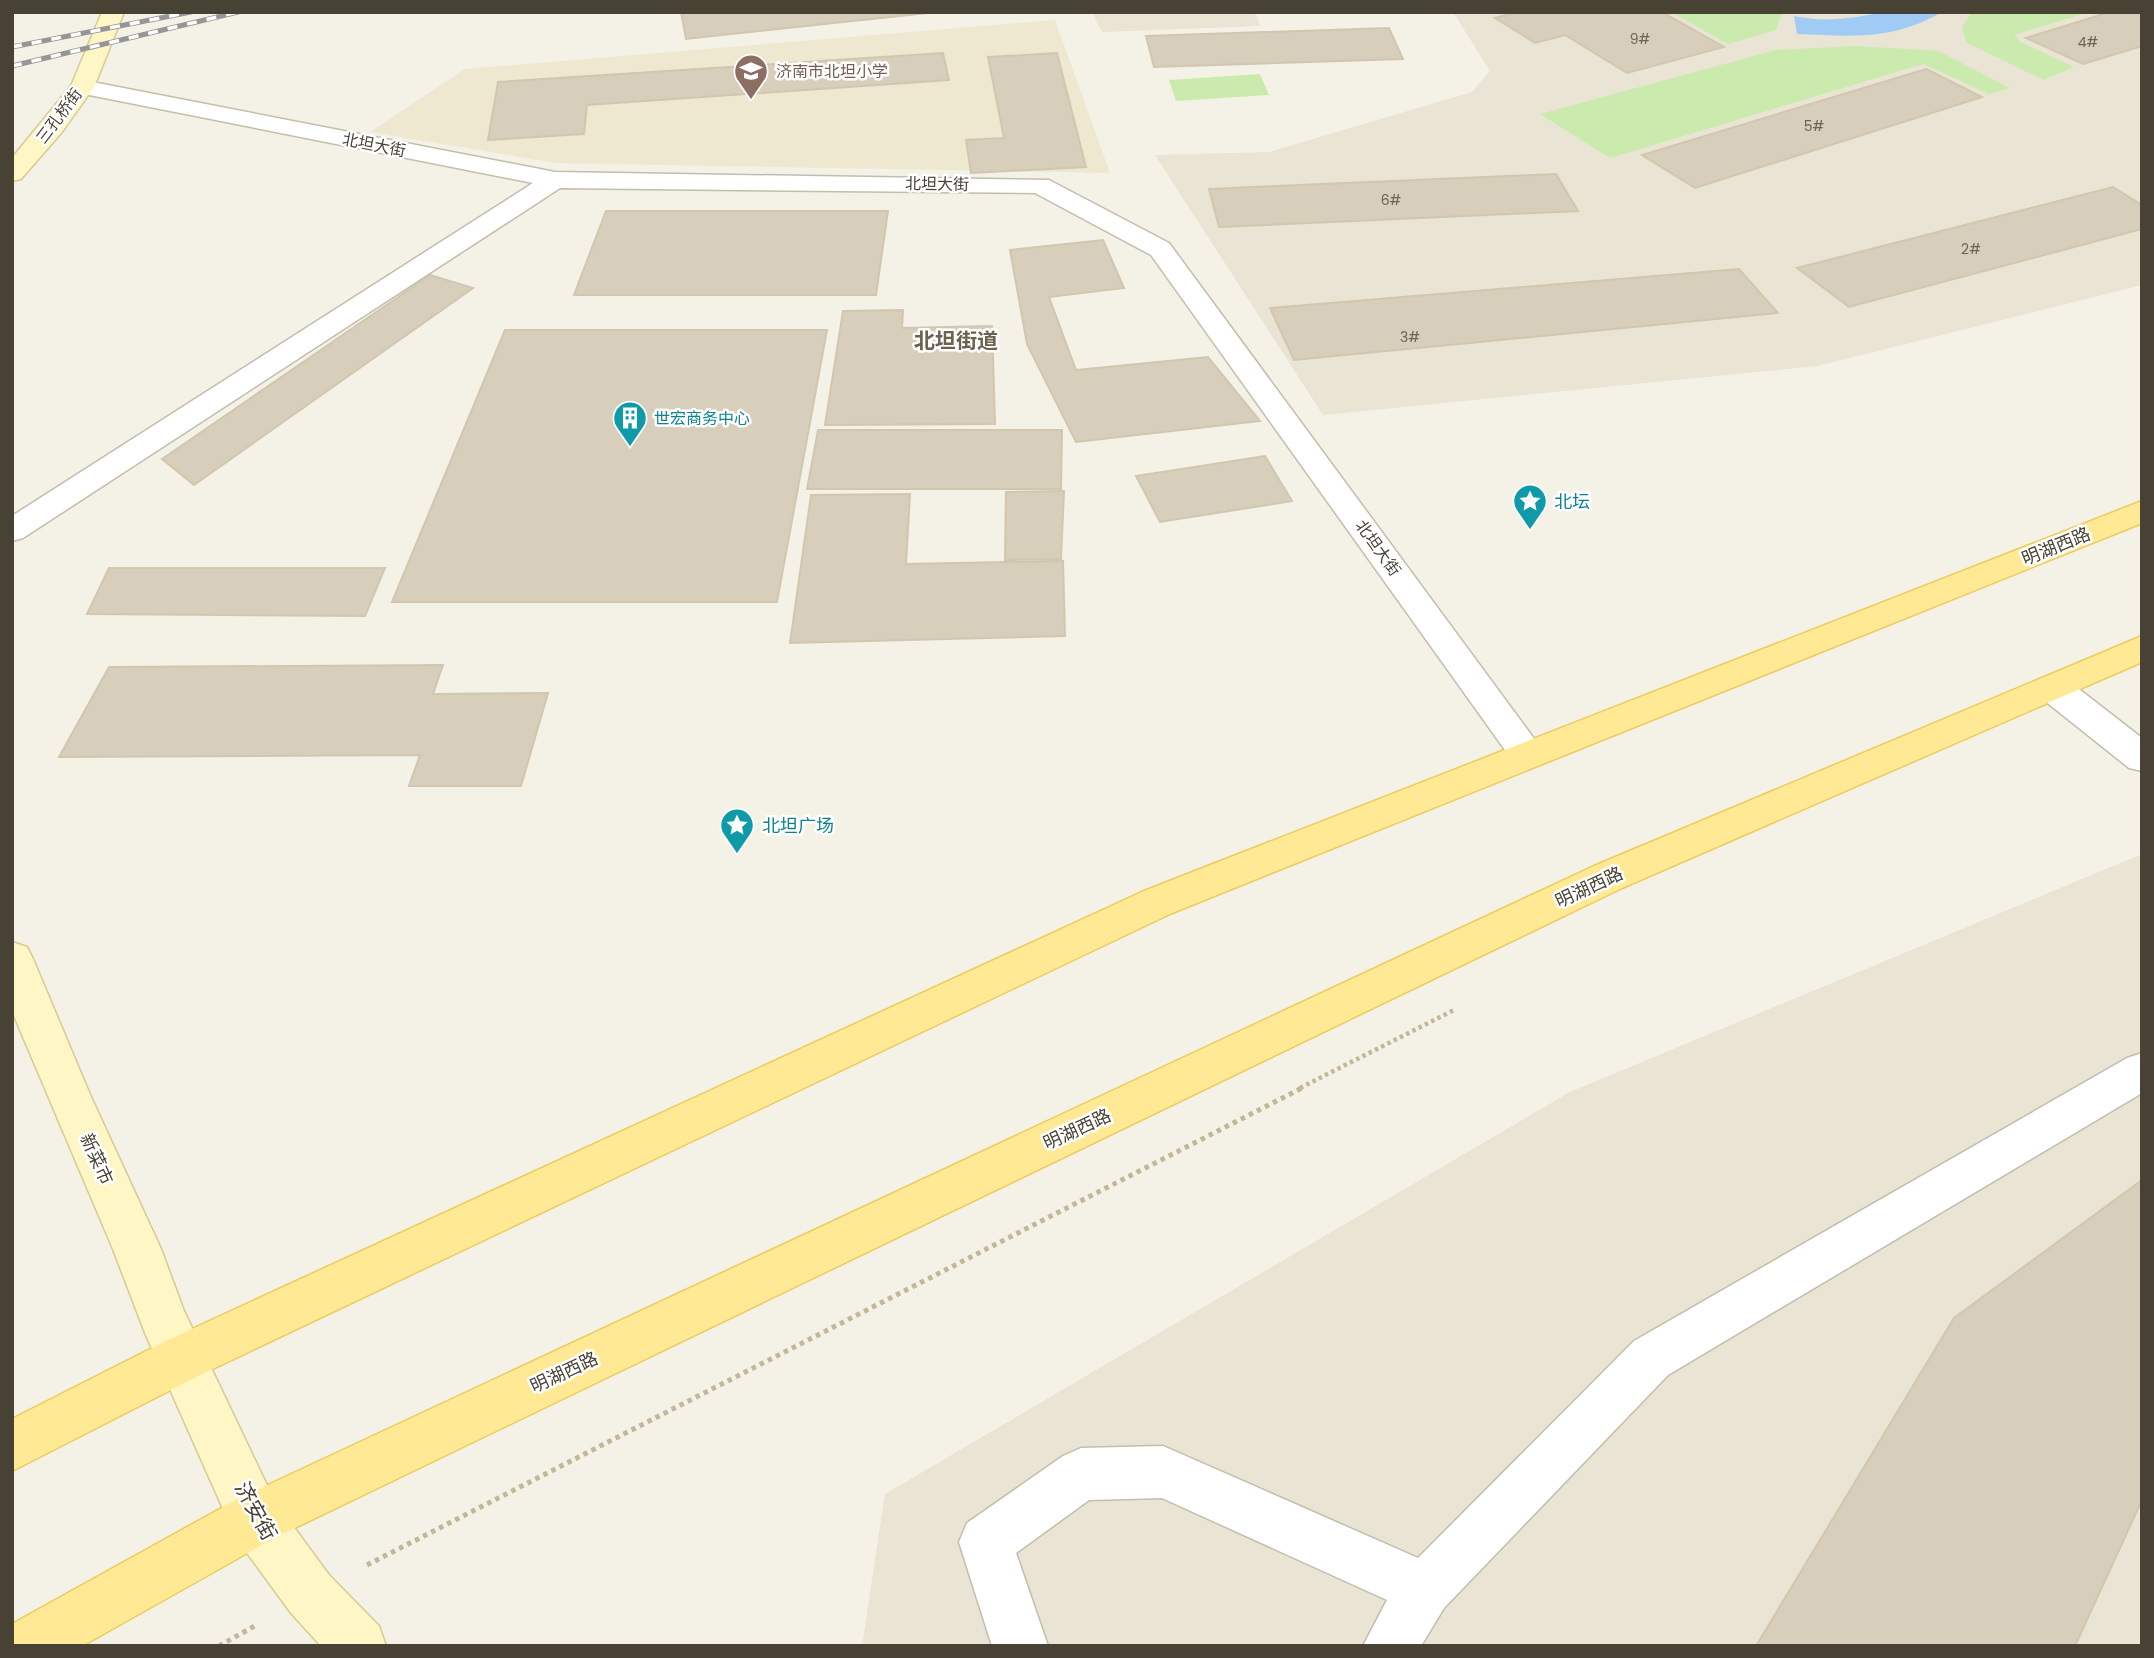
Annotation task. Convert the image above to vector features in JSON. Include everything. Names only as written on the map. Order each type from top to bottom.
[{"type":"main road","name":"三孔桥街","points":[[12,174],[53,127],[82,87],[113,12]]},
{"type":"main road","name":"明湖西路","points":[[12,1446],[183,1358],[1158,902],[2142,511]]},
{"type":"main road","name":"明湖西路","points":[[28,1646],[255,1519],[1608,877],[2142,648]]},
{"type":"main road","name":"新菜市","points":[[12,960],[69,1097],[138,1249],[162,1317],[183,1358]]},
{"type":"main road","name":"济安街","points":[[183,1358],[255,1519],[310,1594],[359,1646]]},
{"type":"street","name":"北坦大街","points":[[82,87],[555,180],[1040,185],[1160,249],[1528,755]]},
{"type":"street","points":[[12,531],[555,180]]},
{"type":"street","points":[[2053,688],[2142,758]]},
{"type":"street","points":[[1390,1646],[1425,1589],[1651,1358],[2142,1070]]},
{"type":"street","points":[[1020,1646],[986,1542],[1081,1474],[1164,1472],[1425,1589]]},
{"type":"path","points":[[219,1646],[310,1594],[1467,1004]]},
{"type":"shaded area","points":[[1092,12],[1255,12],[1260,26],[1102,32]]},
{"type":"shaded area","points":[[1453,12],[2142,12],[2142,285],[1817,366],[1323,415],[1155,155],[1269,152],[1472,92],[1490,71]]},
{"type":"shaded area","name":"济南市北坦小学","points":[[1055,20],[1110,173],[556,163],[370,132],[465,69]]},
{"type":"shaded area","points":[[2142,854],[2142,1646],[862,1646],[885,1494],[1570,1092]]},
{"type":"green space","points":[[1671,12],[1782,13],[1776,30],[1728,44]]},
{"type":"green space","points":[[1972,12],[2089,12],[2014,35],[2021,42],[2074,67],[2043,80],[1966,42],[1962,27]]},
{"type":"green space","points":[[1856,46],[1938,51],[2010,88],[1989,94],[1923,64],[1610,158],[1540,114],[1776,50]]},
{"type":"green space","points":[[1260,74],[1269,95],[1176,101],[1169,80]]},
{"type":"water","points":[[1885,12],[1942,12],[1906,28],[1854,36],[1797,34],[1794,16],[1851,18]]},
{"type":"building","points":[[681,12],[937,12],[686,39]]},
{"type":"building","points":[[1518,12],[1662,12],[1724,47],[1627,73],[1565,35],[1535,43],[1495,18]]},
{"type":"building","points":[[2110,12],[2142,12],[2142,46],[2083,64],[2026,38]]},
{"type":"building","points":[[1389,28],[1403,59],[1154,67],[1146,36]]},
{"type":"building","points":[[943,53],[949,80],[587,105],[584,134],[488,140],[498,82]]},
{"type":"building","points":[[1057,53],[1086,167],[971,173],[966,140],[1004,138],[988,57]]},
{"type":"building","points":[[1926,69],[1982,97],[1695,188],[1642,155]]},
{"type":"building","points":[[1556,174],[1578,211],[1219,227],[1209,189]]},
{"type":"building","points":[[2113,187],[2142,205],[2142,229],[1849,307],[1797,268]]},
{"type":"building","points":[[606,211],[888,211],[876,295],[574,295]]},
{"type":"building","points":[[1103,240],[1124,288],[1049,297],[1076,370],[1208,357],[1260,421],[1076,442],[1027,344],[1010,250]]},
{"type":"building","points":[[1739,269],[1778,313],[1294,360],[1270,308]]},
{"type":"building","points":[[430,275],[473,288],[194,485],[162,459]]},
{"type":"building","points":[[903,310],[902,328],[992,326],[995,424],[825,425],[843,311]]},
{"type":"building","name":"世宏商务中心","points":[[505,330],[827,330],[777,602],[392,602]]},
{"type":"building","points":[[818,430],[1062,430],[1061,489],[807,489]]},
{"type":"building","points":[[1265,456],[1292,501],[1160,522],[1136,476]]},
{"type":"building","points":[[1064,491],[1061,559],[1005,560],[1006,492]]},
{"type":"building","points":[[910,494],[906,564],[1063,561],[1065,636],[790,643],[811,495]]},
{"type":"building","points":[[109,568],[385,568],[365,616],[87,614]]},
{"type":"building","points":[[443,665],[433,694],[548,693],[521,786],[409,786],[420,755],[59,757],[109,667]]},
{"type":"building","points":[[2142,1180],[2142,1500],[2075,1646],[1756,1646],[1954,1318]]},
{"type":"railway","points":[[12,47],[191,12]]},
{"type":"railway","points":[[12,66],[238,12]]},
{"type":"place","name":"济南市北坦小学","points":[[751,101]]},
{"type":"place","name":"世宏商务中心","points":[[630,448]]},
{"type":"place","name":"北坛","points":[[1530,531]]},
{"type":"place","name":"北坦广场","points":[[737,855]]},
{"type":"district","name":"北坦街道","points":[[956,340]]}]
